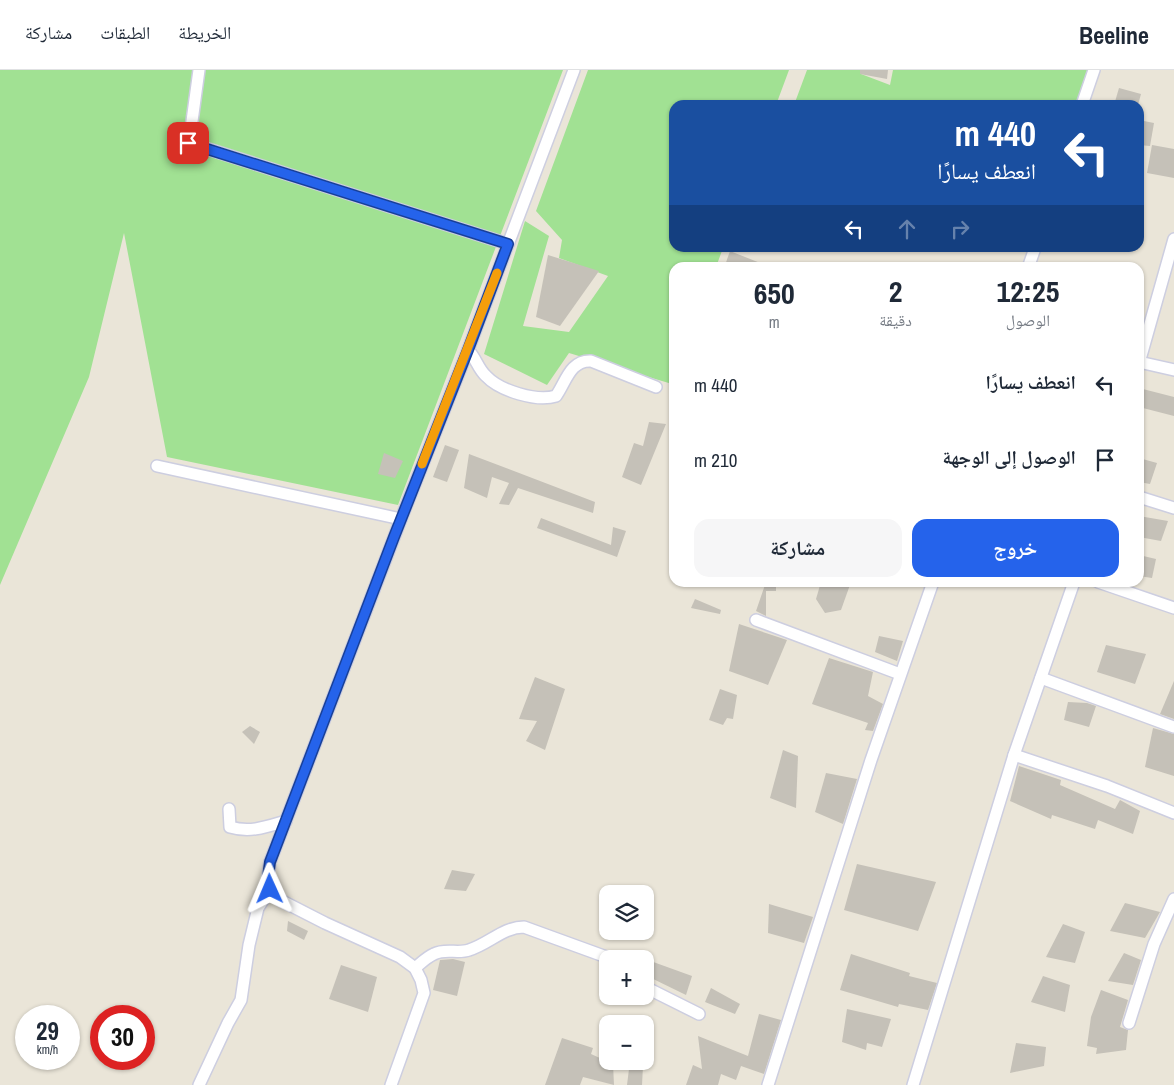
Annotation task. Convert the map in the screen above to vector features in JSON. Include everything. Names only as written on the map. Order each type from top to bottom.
[{"type":"street","points":[[199,70],[188,143],[508,244]]},
{"type":"street","points":[[391,1085],[424,993],[421,980],[415,968],[400,957],[280,900],[270,889],[268,877],[270,862],[574,70]]},
{"type":"street","points":[[1084,100],[1094,70]]},
{"type":"street","points":[[1144,345],[1174,239]]},
{"type":"street","points":[[468,350],[485,376],[496,384],[516,393],[536,398],[556,396],[570,370],[585,361],[591,361],[656,387]]},
{"type":"street","points":[[1144,364],[1174,370]]},
{"type":"street","points":[[157,466],[401,519]]},
{"type":"street","points":[[1144,499],[1174,508]]},
{"type":"street","points":[[768,1085],[871,760],[932,587]]},
{"type":"street","points":[[913,1085],[1014,755],[1072,587]]},
{"type":"street","points":[[1113,587],[1174,608]]},
{"type":"street","points":[[756,620],[900,674]]},
{"type":"street","points":[[1041,678],[1174,727]]},
{"type":"street","points":[[1014,755],[1107,786],[1174,813]]},
{"type":"street","points":[[229,809],[230,828],[256,830],[286,821]]},
{"type":"street","points":[[199,1085],[228,1023],[242,1000],[249,945],[258,908],[270,889]]},
{"type":"street","points":[[1129,1023],[1154,944],[1174,899]]},
{"type":"street","points":[[415,968],[437,952],[456,953],[468,950],[508,930],[520,927],[599,954]]},
{"type":"street","points":[[654,992],[698,1014]]},
{"type":"green space","points":[[0,70],[563,70],[398,505],[167,457],[124,233],[89,377],[0,585]]},
{"type":"green space","points":[[588,70],[789,70],[778,100],[669,100],[669,252],[722,252],[718,262],[669,262],[669,383],[569,353],[547,385],[484,354],[525,221],[549,236],[523,326],[569,332],[608,276],[559,258],[562,240],[536,211]]},
{"type":"green space","points":[[807,70],[860,70],[861,74],[890,85],[893,70],[1089,70],[1077,100],[796,100]]},
{"type":"building","points":[[860,70],[888,70],[887,79],[860,74]]},
{"type":"building","points":[[1119,88],[1141,94],[1139,100],[1115,100]]},
{"type":"building","points":[[1144,121],[1154,123],[1150,146],[1144,145]]},
{"type":"building","points":[[1152,145],[1174,149],[1174,178],[1147,173]]},
{"type":"building","points":[[730,252],[732,252],[758,262],[726,262]]},
{"type":"building","points":[[548,255],[599,271],[560,326],[536,317]]},
{"type":"building","points":[[1144,389],[1174,397],[1174,416],[1144,408]]},
{"type":"building","points":[[649,422],[666,424],[641,485],[622,477],[634,443],[643,446]]},
{"type":"building","points":[[445,445],[459,450],[447,482],[433,477]]},
{"type":"building","points":[[384,453],[403,461],[395,478],[378,474]]},
{"type":"building","points":[[469,454],[595,502],[593,513],[518,488],[509,505],[499,504],[509,483],[492,477],[487,498],[464,488]]},
{"type":"building","points":[[1144,459],[1157,463],[1150,484],[1144,483]]},
{"type":"building","points":[[1144,517],[1168,521],[1161,541],[1144,538]]},
{"type":"building","points":[[541,518],[611,545],[613,527],[626,531],[617,557],[537,528]]},
{"type":"building","points":[[1144,556],[1156,559],[1152,578],[1144,577]]},
{"type":"building","points":[[764,587],[776,587],[776,591],[766,591],[766,616],[756,611]]},
{"type":"building","points":[[820,587],[849,587],[841,610],[825,613],[816,599]]},
{"type":"building","points":[[695,599],[721,610],[720,614],[691,608]]},
{"type":"building","points":[[739,624],[787,640],[768,685],[729,671]]},
{"type":"building","points":[[879,636],[903,641],[897,661],[875,652]]},
{"type":"building","points":[[1106,645],[1146,654],[1135,684],[1097,672]]},
{"type":"building","points":[[829,658],[873,672],[868,696],[883,704],[873,731],[865,730],[868,723],[812,704]]},
{"type":"building","points":[[535,677],[565,689],[545,750],[526,741],[537,721],[519,719]]},
{"type":"building","points":[[1174,681],[1174,719],[1160,714]]},
{"type":"building","points":[[720,689],[737,695],[733,719],[727,718],[723,725],[709,720]]},
{"type":"building","points":[[1068,702],[1087,703],[1096,706],[1089,727],[1064,720]]},
{"type":"building","points":[[250,726],[260,732],[254,744],[242,732]]},
{"type":"building","points":[[1153,728],[1174,734],[1174,776],[1145,767]]},
{"type":"building","points":[[783,750],[798,756],[796,808],[770,798]]},
{"type":"building","points":[[1019,766],[1061,780],[1060,785],[1115,809],[1120,800],[1140,811],[1133,834],[1098,820],[1095,829],[1052,815],[1051,819],[1010,801]]},
{"type":"building","points":[[826,773],[857,779],[843,824],[815,812]]},
{"type":"building","points":[[857,864],[936,882],[918,931],[844,910]]},
{"type":"building","points":[[452,870],[475,874],[466,891],[444,889]]},
{"type":"building","points":[[1125,903],[1160,912],[1145,938],[1110,931]]},
{"type":"building","points":[[769,904],[813,917],[804,943],[768,933]]},
{"type":"building","points":[[288,921],[308,931],[304,940],[287,931]]},
{"type":"building","points":[[1063,924],[1085,932],[1075,963],[1046,957]]},
{"type":"building","points":[[1124,953],[1141,960],[1133,985],[1108,981]]},
{"type":"building","points":[[851,954],[910,973],[909,976],[937,983],[928,1010],[899,1004],[898,1007],[840,990]]},
{"type":"building","points":[[453,959],[465,962],[457,996],[433,990],[440,960]]},
{"type":"building","points":[[654,962],[692,976],[686,995],[654,979]]},
{"type":"building","points":[[341,965],[377,977],[368,1012],[329,999]]},
{"type":"building","points":[[1043,976],[1070,985],[1065,1012],[1031,1002]]},
{"type":"building","points":[[711,988],[740,1004],[735,1014],[705,1002]]},
{"type":"building","points":[[1101,990],[1128,1000],[1120,1027],[1128,1030],[1126,1050],[1096,1054],[1097,1048],[1087,1046],[1091,1017]]},
{"type":"building","points":[[847,1009],[891,1019],[882,1047],[867,1043],[866,1050],[842,1042]]},
{"type":"building","points":[[759,1014],[781,1020],[764,1074],[741,1066],[736,1080],[721,1074],[718,1085],[686,1085],[693,1065],[702,1069],[698,1036],[748,1056]]},
{"type":"building","points":[[562,1038],[593,1048],[591,1054],[599,1058],[599,1070],[613,1070],[614,1085],[583,1077],[580,1085],[545,1085]]},
{"type":"building","points":[[1016,1043],[1046,1047],[1044,1066],[1010,1073]]},
{"type":"building","points":[[629,1070],[643,1070],[642,1085],[627,1085]]},
{"type":"slow traffic","points":[[422,464],[497,273]]},
{"type":"route","points":[[188,143],[508,244],[270,862],[268,877],[270,889]]}]
